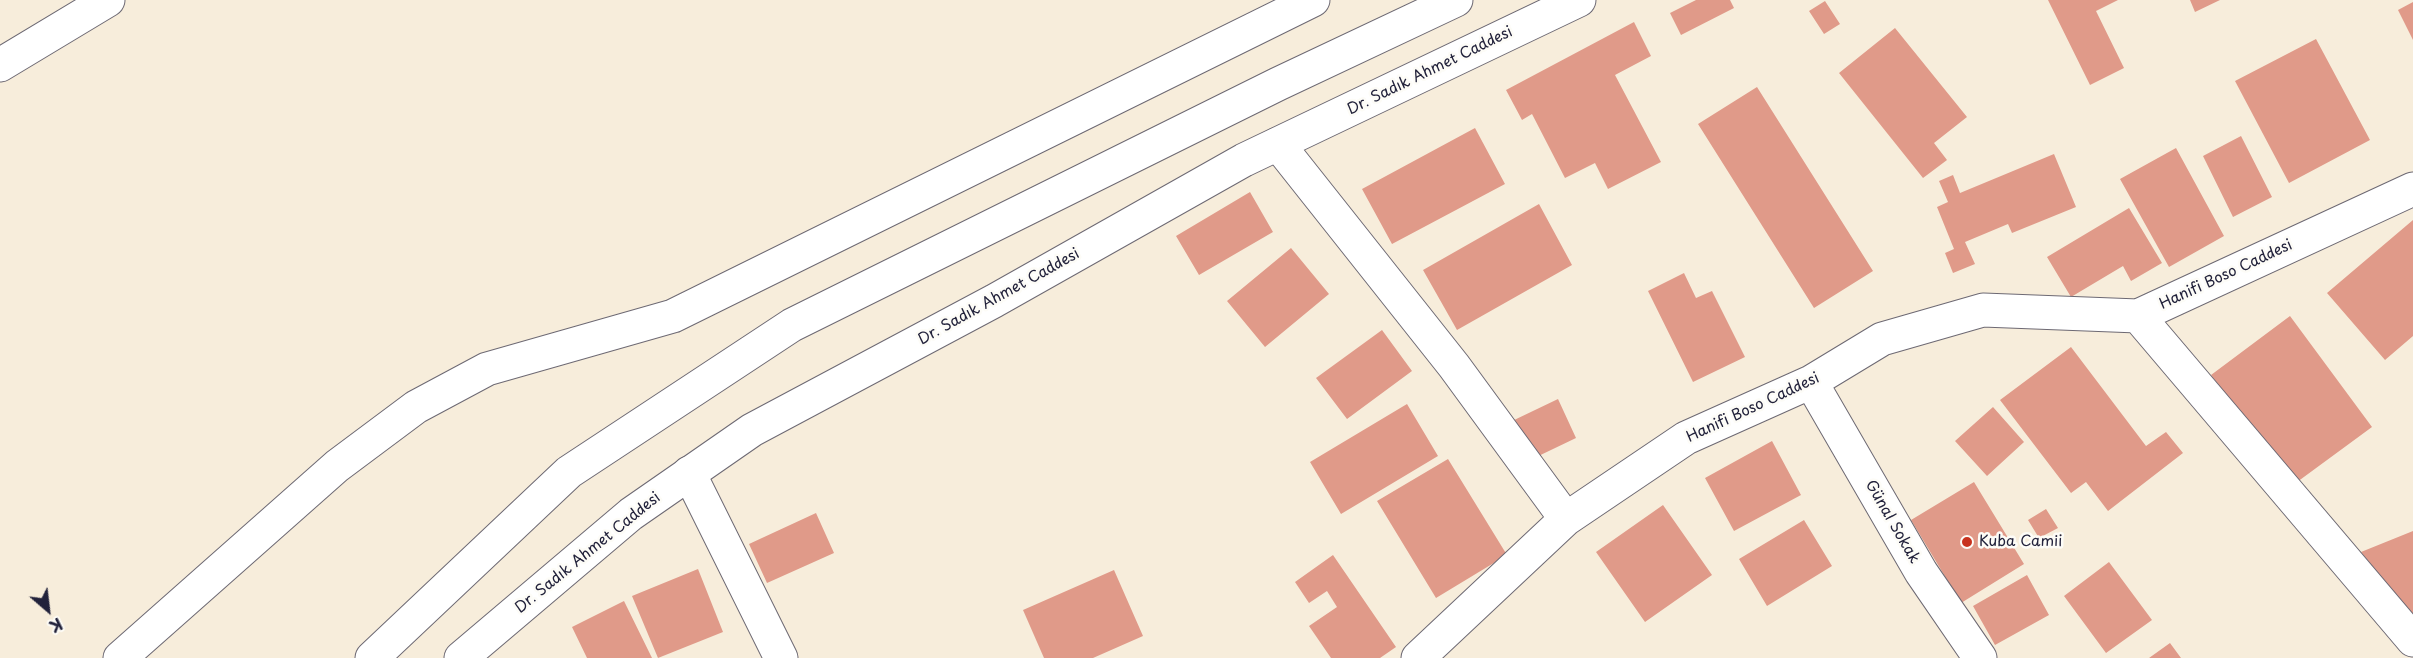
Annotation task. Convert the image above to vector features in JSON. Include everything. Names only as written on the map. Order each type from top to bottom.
[{"type":"street","points":[[0,65],[108,0]]},
{"type":"street","points":[[120,658],[337,466],[416,407],[487,369],[673,316],[1313,0]]},
{"type":"street","points":[[372,658],[569,472],[792,325],[1257,95],[1456,0]]},
{"type":"street","name":"Dr. Sadık Ahmet Caddesi","points":[[461,658],[631,514],[752,430],[993,301],[1244,160],[1579,0]]},
{"type":"street","points":[[1278,144],[1454,366],[1566,519]]},
{"type":"street","name":"Hanifi Boso Caddesi","points":[[1418,658],[1566,519],[1686,438],[1811,382],[1882,339],[1983,310],[2139,316],[2413,189]]},
{"type":"street","points":[[2139,316],[2413,640]]},
{"type":"street","name":"Günal Sokak","points":[[1811,382],[1921,572],[1980,658]]},
{"type":"street","points":[[689,473],[781,658]]},
{"type":"street","points":[[2406,658],[2413,654]]},
{"type":"building","points":[[1696,0],[1730,0],[1734,8],[1681,35],[1670,13]]},
{"type":"building","points":[[2048,0],[2118,0],[2096,11],[2124,68],[2090,85]]},
{"type":"building","points":[[2190,0],[2220,0],[2195,12]]},
{"type":"building","points":[[1825,1],[1840,24],[1824,34],[1809,11]]},
{"type":"building","points":[[2413,2],[2413,40],[2398,10]]},
{"type":"building","points":[[1634,22],[1651,56],[1615,75],[1661,162],[1608,189],[1595,163],[1565,178],[1532,114],[1522,120],[1506,90]]},
{"type":"building","points":[[1895,28],[1967,117],[1934,143],[1947,160],[1923,178],[1839,73]]},
{"type":"building","points":[[2316,39],[2370,140],[2289,183],[2235,81]]},
{"type":"building","points":[[1757,87],[1873,271],[1814,308],[1698,124]]},
{"type":"building","points":[[1475,128],[1505,184],[1392,244],[1362,189]]},
{"type":"building","points":[[2241,136],[2272,197],[2233,217],[2203,156]]},
{"type":"building","points":[[2176,148],[2224,236],[2169,267],[2120,179]]},
{"type":"building","points":[[2054,154],[2076,207],[2012,233],[2008,224],[1965,242],[1975,264],[1953,273],[1945,253],[1954,249],[1937,207],[1948,202],[1939,181],[1953,175],[1960,193]]},
{"type":"building","points":[[1250,192],[1273,232],[1199,275],[1176,236]]},
{"type":"building","points":[[1539,204],[1572,265],[1457,330],[1423,270]]},
{"type":"building","points":[[2129,208],[2162,263],[2131,281],[2123,266],[2071,297],[2047,257]]},
{"type":"building","points":[[2413,220],[2413,336],[2385,360],[2327,293]]},
{"type":"building","points":[[1291,248],[1329,294],[1265,347],[1227,301]]},
{"type":"building","points":[[1684,273],[1696,298],[1712,291],[1745,357],[1693,382],[1648,291]]},
{"type":"building","points":[[2290,316],[2372,427],[2293,485],[2211,375]]},
{"type":"building","points":[[1382,330],[1412,371],[1347,419],[1316,378]]},
{"type":"building","points":[[2071,347],[2146,446],[2166,432],[2183,453],[2108,511],[2086,482],[2071,493],[2000,400]]},
{"type":"building","points":[[1558,399],[1576,438],[1528,461],[1510,422]]},
{"type":"building","points":[[1407,404],[1438,456],[1341,514],[1310,462]]},
{"type":"building","points":[[1993,407],[2024,442],[1987,476],[1955,441]]},
{"type":"building","points":[[1772,441],[1801,495],[1734,531],[1705,478]]},
{"type":"building","points":[[1448,459],[1507,555],[1436,598],[1377,501]]},
{"type":"building","name":"Kuba Camii","points":[[1974,482],[2024,564],[1961,603],[1911,520]]},
{"type":"building","points":[[1663,505],[1712,575],[1645,622],[1596,552]]},
{"type":"building","points":[[2046,509],[2058,528],[2039,538],[2028,520]]},
{"type":"building","points":[[816,513],[834,553],[767,583],[749,544]]},
{"type":"building","points":[[1804,520],[1832,566],[1767,606],[1739,559]]},
{"type":"building","points":[[2413,531],[2413,617],[2361,552]]},
{"type":"building","points":[[1333,555],[1396,647],[1380,658],[1331,658],[1309,626],[1337,607],[1327,591],[1309,603],[1295,582]]},
{"type":"building","points":[[2109,562],[2152,620],[2106,653],[2064,596]]},
{"type":"building","points":[[698,569],[723,632],[658,658],[632,596]]},
{"type":"building","points":[[1114,570],[1143,636],[1093,658],[1044,658],[1023,610]]},
{"type":"building","points":[[2027,575],[2049,615],[1995,645],[1973,606]]},
{"type":"building","points":[[624,601],[652,658],[587,658],[572,627]]},
{"type":"building","points":[[2170,643],[2181,658],[2149,658]]},
{"type":"place","name":"Kuba Camii","points":[[1967,542]]}]
